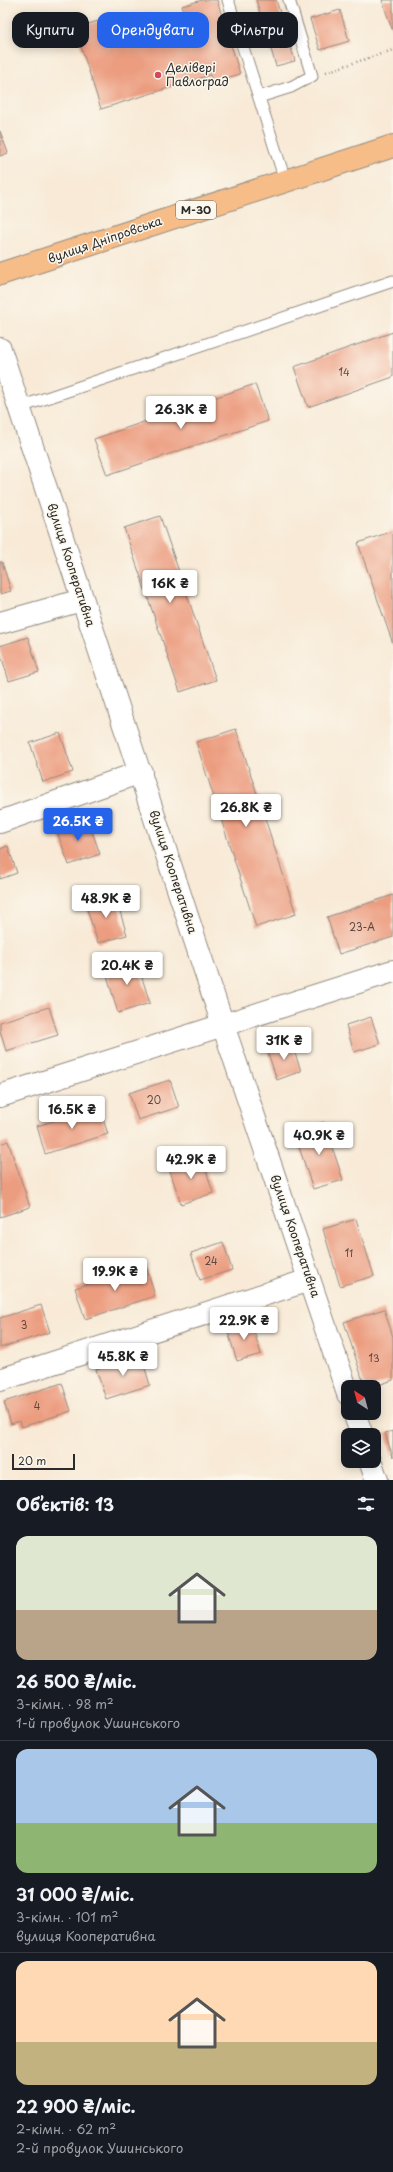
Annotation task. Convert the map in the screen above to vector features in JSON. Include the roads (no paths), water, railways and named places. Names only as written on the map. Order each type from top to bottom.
[{"type":"highway","name":"вулиця Дніпровська","points":[[0,274],[393,146]]},
{"type":"street","name":"вулиця Кооперативна","points":[[0,349],[223,1025],[343,1380]]},
{"type":"street","points":[[0,623],[82,600]]},
{"type":"street","points":[[0,822],[140,772]]},
{"type":"street","points":[[0,1096],[393,971]]},
{"type":"street","points":[[0,1380],[310,1280]]},
{"type":"street","points":[[373,1468],[377,1480]]},
{"type":"lane","points":[[228,0],[285,180]]},
{"type":"lane","points":[[259,97],[292,87],[312,76],[290,0]]},
{"type":"lane","points":[[20,407],[393,281]]},
{"type":"place","name":"Делівері Павлоград","points":[[158,75]]}]
